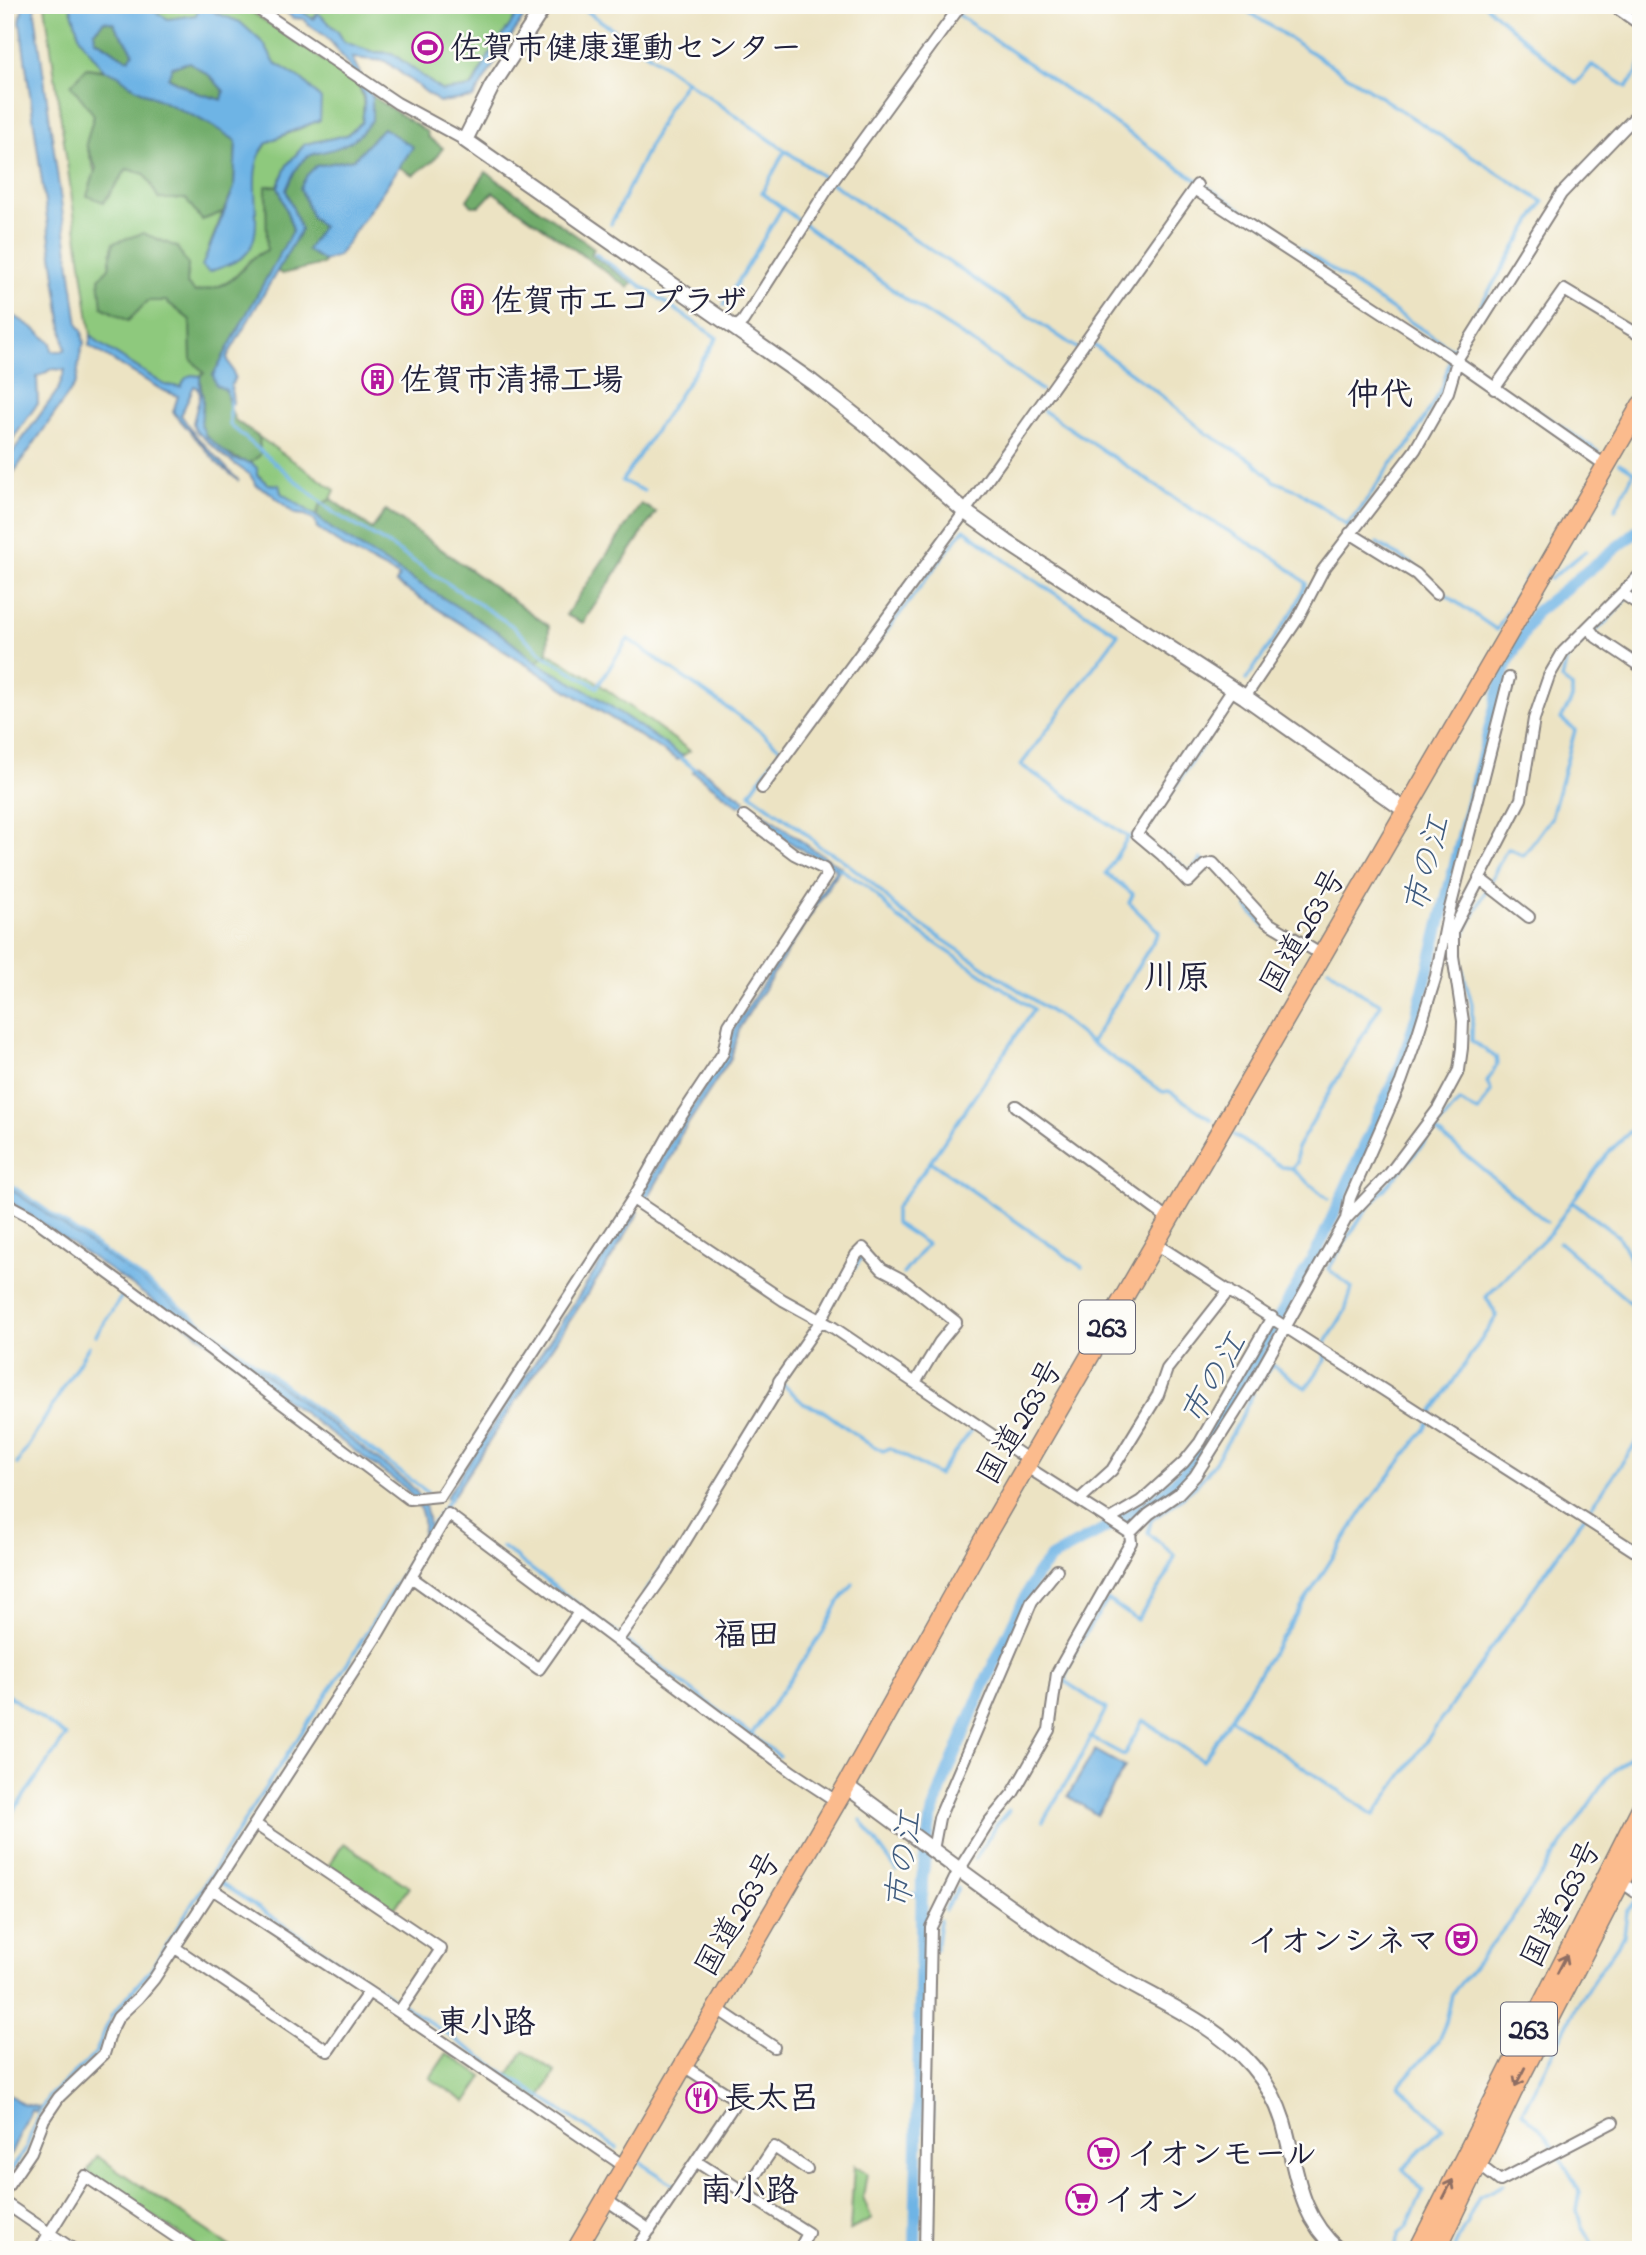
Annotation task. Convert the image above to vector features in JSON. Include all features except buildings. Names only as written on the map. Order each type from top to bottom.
[{"type":"highway","name":"国道263号","points":[[576,2250],[846,1786],[982,1542],[1641,405]]},
{"type":"highway","name":"国道263号","points":[[1418,2250],[1641,1808]]},
{"type":"highway","name":"国道263号","points":[[1437,2250],[1641,1842]]},
{"type":"street","points":[[252,5],[397,103],[465,139],[813,382],[866,424],[964,510],[1006,542],[1239,693],[1406,811]]},
{"type":"street","points":[[465,139],[492,86],[545,5]]},
{"type":"street","points":[[1612,5],[1641,24]]},
{"type":"street","points":[[735,328],[743,321],[832,182],[957,11]]},
{"type":"street","points":[[1322,956],[1267,922],[1209,864],[1188,882],[1163,855],[1140,837],[1239,693],[1297,620],[1323,570],[1415,450],[1448,392],[1455,357],[1561,194],[1639,120],[1641,77]]},
{"type":"street","points":[[762,789],[1196,187],[1497,384],[1605,465]]},
{"type":"street","points":[[1497,384],[1564,290],[1641,336]]},
{"type":"street","points":[[1353,531],[1416,573],[1436,594]]},
{"type":"street","points":[[1126,1530],[1178,1494],[1195,1476],[1287,1326],[1346,1219],[1390,1173],[1421,1133],[1438,1109],[1459,1070],[1463,1021],[1453,956],[1453,930],[1485,883],[1521,799],[1534,719],[1549,676],[1563,652],[1593,633],[1641,573]]},
{"type":"street","points":[[1623,594],[1637,604]]},
{"type":"street","points":[[1593,633],[1641,667]]},
{"type":"street","points":[[1346,1219],[1350,1198],[1401,1082],[1436,976],[1447,920],[1509,678]]},
{"type":"street","points":[[11,1207],[33,1218],[130,1289],[409,1499],[440,1496],[638,1202],[670,1133],[723,1053],[729,1025],[827,875],[824,869],[794,854],[744,817]]},
{"type":"street","points":[[1485,883],[1529,917]]},
{"type":"street","points":[[1016,1107],[1170,1220]]},
{"type":"street","points":[[638,1202],[820,1322],[917,1379],[1023,1456],[1027,1467],[1126,1530],[1131,1542],[1057,1673],[1049,1730],[1013,1793],[989,1822],[959,1870],[931,1927],[925,2250]]},
{"type":"street","points":[[1156,1244],[1641,1555]]},
{"type":"street","points":[[620,1636],[667,1571],[778,1386],[820,1322],[856,1255],[863,1248],[880,1267],[901,1279],[956,1322],[939,1343],[917,1379]]},
{"type":"street","points":[[1079,1500],[1112,1470],[1158,1395],[1167,1369],[1230,1290]]},
{"type":"street","points":[[1109,1520],[1141,1501],[1184,1462],[1200,1442],[1272,1317]]},
{"type":"street","points":[[5,2190],[31,2152],[44,2119],[59,2097],[104,2054],[118,2017],[138,1998],[216,1884],[378,1634],[447,1514],[579,1612],[620,1636],[792,1772],[836,1801]]},
{"type":"street","points":[[927,1845],[1032,1601],[1057,1570]]},
{"type":"street","points":[[411,1577],[540,1669],[579,1612]]},
{"type":"street","points":[[846,1786],[959,1870],[1092,1962],[1209,2030],[1233,2047],[1253,2067],[1271,2095],[1282,2119],[1306,2208],[1322,2233],[1338,2250]]},
{"type":"street","points":[[255,1824],[441,1949],[402,2007]]},
{"type":"street","points":[[1620,1881],[1639,1895]]},
{"type":"street","points":[[216,1884],[368,1993],[402,2007],[624,2166]]},
{"type":"street","points":[[174,1947],[328,2051],[368,1993]]},
{"type":"street","points":[[716,2008],[774,2047]]},
{"type":"street","points":[[636,2250],[737,2100],[682,2065]]},
{"type":"street","points":[[1478,2164],[1500,2181],[1613,2122]]},
{"type":"street","points":[[744,2192],[774,2147],[807,2169]]},
{"type":"street","points":[[697,2162],[808,2234],[799,2250]]},
{"type":"street","points":[[39,2250],[85,2176],[195,2250]]},
{"type":"street","points":[[605,2199],[650,2230]]},
{"type":"street","points":[[5,2203],[74,2250]]},
{"type":"green space","points":[[45,5],[70,5],[80,38],[104,70],[86,68],[94,115],[86,144],[104,202],[127,169],[145,174],[159,199],[186,199],[202,220],[223,212],[207,252],[254,178],[256,160],[268,142],[320,120],[304,81],[274,62],[264,44],[240,22],[216,13],[205,5],[241,5],[357,83],[361,93],[362,122],[347,135],[305,144],[287,165],[278,186],[266,186],[268,250],[253,259],[228,282],[195,292],[187,284],[188,265],[113,243],[109,268],[148,301],[166,301],[190,320],[191,358],[205,373],[200,376],[191,375],[182,387],[165,385],[100,344],[91,335]]},
{"type":"green space","points":[[155,5],[200,5],[196,15],[168,19],[155,12]]},
{"type":"green space","name":"佐賀市健康運動センター","points":[[292,5],[524,5],[471,87],[442,91],[392,53],[373,52],[344,42],[338,32],[318,13],[313,19]]},
{"type":"green space","points":[[104,21],[114,23],[129,45],[134,53],[129,59],[95,40],[94,32]]},
{"type":"green space","points":[[189,62],[210,76],[224,91],[223,100],[197,93],[168,77],[172,67]]},
{"type":"green space","points":[[86,68],[118,73],[132,86],[216,127],[236,141],[234,188],[223,212],[202,220],[186,199],[159,199],[145,174],[127,169],[104,202],[87,196],[96,168],[86,144],[94,115],[71,85]]},
{"type":"green space","points":[[372,96],[427,132],[428,137],[443,148],[433,161],[413,175],[399,167],[413,147],[383,128],[354,159],[316,166],[312,217],[323,227],[308,250],[324,261],[323,264],[282,274],[277,271],[301,230],[286,190],[294,169],[309,154],[337,147],[372,120]]},
{"type":"green space","points":[[486,172],[594,248],[591,255],[632,283],[629,288],[493,192],[480,206],[472,206],[467,200]]},
{"type":"green space","points":[[266,186],[278,186],[293,230],[213,375],[226,389],[235,420],[259,437],[260,455],[250,463],[222,450],[205,434],[201,423],[203,402],[200,376],[204,373],[191,359],[190,320],[166,301],[148,301],[128,321],[102,307],[99,278],[109,268],[113,243],[143,233],[177,247],[188,265],[187,284],[195,292],[228,282],[252,259],[267,250]]},
{"type":"green space","points":[[259,437],[335,490],[331,499],[320,505],[316,516],[281,493],[279,485],[268,484],[257,474],[257,468],[250,463],[260,455]]},
{"type":"green space","points":[[331,499],[372,529],[386,510],[549,626],[548,653],[536,662],[501,634],[333,530],[316,516],[320,505]]},
{"type":"green space","points":[[641,504],[656,512],[583,623],[566,615]]},
{"type":"green space","points":[[548,653],[591,678],[690,751],[682,756],[597,697],[536,662]]},
{"type":"green space","points":[[344,1843],[409,1887],[394,1909],[329,1865]]},
{"type":"green space","points":[[524,2051],[555,2072],[539,2100],[506,2078]]},
{"type":"green space","points":[[447,2053],[483,2077],[466,2102],[430,2078]]},
{"type":"green space","points":[[97,2156],[232,2248],[203,2250],[87,2172]]},
{"type":"green space","points":[[854,2166],[867,2173],[863,2197],[872,2219],[850,2230]]},
{"type":"water","points":[[23,5],[34,5],[78,325],[84,344],[76,383],[5,485],[5,463],[58,390],[65,370],[52,369],[37,377],[38,403],[5,450],[5,310],[35,329],[51,343],[52,351],[65,349],[20,22]]},
{"type":"water","points":[[70,5],[155,5],[155,12],[168,19],[196,15],[200,5],[205,5],[216,13],[240,22],[264,44],[274,62],[304,81],[321,99],[320,120],[269,142],[259,157],[255,185],[256,229],[247,253],[234,262],[209,272],[202,266],[234,188],[236,141],[200,119],[104,70],[80,38]],"holes":[[[104,21],[114,23],[129,45],[133,53],[129,59],[95,40],[94,31]],[[189,62],[210,76],[224,91],[222,100],[197,93],[168,78],[172,67]]]},
{"type":"water","points":[[277,5],[292,5],[313,19],[318,13],[338,32],[344,42],[373,52],[392,53],[442,91],[472,87],[490,54],[524,5],[531,5],[473,98],[439,102],[385,61],[352,58],[372,96],[372,120],[353,140],[341,147],[307,157],[293,174],[286,190],[301,230],[227,357],[235,377],[231,386],[233,403],[229,405],[226,390],[216,385],[213,375],[293,230],[278,186],[287,165],[305,144],[347,135],[362,122],[364,108],[363,94],[357,80],[331,42],[304,19],[293,18]]},
{"type":"water","points":[[383,128],[413,147],[338,256],[324,261],[307,250],[322,227],[312,217],[300,188],[316,166],[354,159]]},
{"type":"water","points":[[91,335],[100,344],[165,385],[181,387],[191,375],[200,376],[203,398],[201,425],[206,436],[233,459],[250,463],[257,468],[257,475],[268,484],[279,485],[281,493],[333,530],[501,634],[536,662],[597,697],[682,756],[678,760],[396,583],[399,576],[347,549],[317,528],[315,521],[305,515],[295,514],[268,491],[257,486],[250,475],[196,431],[193,423],[200,395],[194,386],[181,415],[195,435],[239,481],[218,464],[173,412],[178,396],[162,390],[89,346]]},
{"type":"water","points":[[698,767],[745,800],[739,806],[693,772]]},
{"type":"water","points":[[762,812],[841,867],[740,1027],[731,1058],[680,1136],[646,1201],[641,1198],[674,1135],[727,1053],[735,1027],[836,869],[756,819]]},
{"type":"water","points":[[5,1185],[143,1281],[408,1483],[426,1508],[429,1522],[427,1539],[421,1539],[423,1518],[419,1506],[405,1488],[130,1284],[5,1198]]},
{"type":"water","points":[[634,1209],[639,1212],[612,1257],[451,1499],[446,1497],[607,1253]]},
{"type":"water","points":[[1095,1750],[1125,1767],[1097,1815],[1068,1796]]},
{"type":"water","points":[[5,2091],[22,2104],[39,2107],[36,2112],[31,2110],[11,2154],[5,2161]]},
{"type":"waterway","points":[[578,5],[836,186],[1084,353],[1092,344],[1206,433],[1253,461],[1274,481],[1299,491],[1352,529]]},
{"type":"waterway","points":[[944,5],[1182,170],[1453,350],[1481,372]]},
{"type":"waterway","points":[[1238,5],[1543,202],[1453,350]]},
{"type":"waterway","points":[[1485,5],[1576,84],[1592,65],[1627,87],[1641,61]]},
{"type":"waterway","points":[[611,224],[668,108],[686,81]]},
{"type":"waterway","points":[[785,151],[762,193],[908,301],[1041,390]]},
{"type":"waterway","points":[[724,305],[782,208]]},
{"type":"waterway","points":[[595,254],[717,338],[622,481],[644,491]]},
{"type":"waterway","points":[[1346,526],[1391,464],[1407,448],[1442,388],[1450,360]]},
{"type":"waterway","points":[[230,402],[230,425],[334,513],[386,543],[511,625],[545,656],[597,687],[628,639],[752,725],[781,749],[750,793],[804,832],[820,847],[839,857],[872,883],[900,911],[1059,1017],[1091,1043],[1163,1092],[1169,1091],[1212,1120]]},
{"type":"waterway","points":[[1533,408],[1599,452]]},
{"type":"waterway","points":[[1044,411],[1191,509],[1278,560],[1306,583],[1295,608],[1246,680]]},
{"type":"waterway","points":[[1615,510],[1634,472],[1619,463]]},
{"type":"waterway","name":"市の江","points":[[915,2250],[922,1879],[930,1822],[943,1783],[983,1687],[1036,1575],[1051,1558],[1144,1507],[1166,1491],[1201,1454],[1318,1249],[1402,1063],[1417,1014],[1505,667],[1535,613],[1641,528]]},
{"type":"waterway","points":[[870,653],[964,529],[1014,567],[1118,634],[1021,765],[1128,837],[1135,836]]},
{"type":"waterway","points":[[1377,543],[1414,565],[1449,597],[1497,630],[1531,569]]},
{"type":"waterway","points":[[1550,579],[1586,551]]},
{"type":"waterway","points":[[1259,1384],[1272,1365],[1306,1388],[1326,1360],[1325,1344],[1345,1311],[1352,1288],[1328,1269],[1363,1214],[1459,1102],[1478,1112],[1491,1091],[1487,1082],[1497,1064],[1496,1057],[1472,1041],[1472,1004],[1461,965],[1461,940],[1504,854],[1509,848],[1523,856],[1551,818],[1575,730],[1561,719],[1572,699],[1572,687],[1562,679],[1567,658],[1586,637],[1603,625],[1641,583]]},
{"type":"waterway","points":[[1143,835],[1229,705]]},
{"type":"waterway","points":[[679,757],[698,771]]},
{"type":"waterway","points":[[738,800],[760,816]]},
{"type":"waterway","points":[[1091,1043],[1159,932],[1129,903],[1133,894],[1106,873],[1128,837]]},
{"type":"waterway","points":[[1168,854],[1190,872],[1201,859],[1206,863]]},
{"type":"waterway","points":[[839,868],[868,887],[898,918],[1034,1009],[895,1209],[895,1223],[927,1244],[903,1274]]},
{"type":"waterway","points":[[1247,907],[1265,927]]},
{"type":"waterway","points":[[1328,968],[1362,994],[1381,1004],[1297,1148],[1297,1163],[1291,1168],[1328,1199]]},
{"type":"waterway","points":[[1641,1121],[1607,1154],[1572,1202],[1618,1236],[1641,1287]]},
{"type":"waterway","points":[[1435,1130],[1547,1222]]},
{"type":"waterway","points":[[1234,1135],[1282,1167],[1291,1168]]},
{"type":"waterway","points":[[931,1162],[1082,1267]]},
{"type":"waterway","points":[[5,1181],[144,1280],[427,1492]]},
{"type":"waterway","points":[[1090,1737],[1124,1755],[1143,1720],[1203,1761],[1363,1510],[1426,1428],[1432,1413],[1497,1316],[1486,1297],[1552,1231],[1572,1202]]},
{"type":"waterway","points":[[1559,1242],[1640,1311]]},
{"type":"waterway","points":[[855,1267],[864,1254]]},
{"type":"waterway","points":[[96,1335],[124,1293]]},
{"type":"waterway","points":[[17,1464],[89,1346]]},
{"type":"waterway","points":[[779,1387],[784,1385],[804,1404],[822,1410],[866,1442],[883,1451],[890,1448],[938,1475],[974,1427]]},
{"type":"waterway","points":[[1043,1821],[1106,1709],[1066,1682],[1075,1651],[1108,1600],[1137,1620],[1166,1577],[1175,1556],[1148,1533],[1151,1520],[1173,1505],[1206,1474],[1226,1445],[1253,1394]]},
{"type":"waterway","points":[[1230,1718],[1374,1815],[1641,1436]]},
{"type":"waterway","points":[[5,1481],[9,1475]]},
{"type":"waterway","points":[[427,1533],[452,1495]]},
{"type":"waterway","points":[[5,2180],[26,2148],[37,2117],[48,2097],[95,2054],[111,2016],[151,1969],[356,1650],[424,1537]]},
{"type":"waterway","points":[[502,1547],[779,1756]]},
{"type":"waterway","points":[[644,1594],[672,1554]]},
{"type":"waterway","points":[[751,1735],[853,1584]]},
{"type":"waterway","points":[[5,1693],[66,1736],[5,1823]]},
{"type":"waterway","points":[[1395,2245],[1399,2234],[1407,2227],[1423,2191],[1403,2169],[1443,2128],[1399,2085],[1437,2043],[1446,2022],[1452,1994],[1511,1920],[1606,1779],[1641,1746]]},
{"type":"waterway","points":[[975,1859],[1009,1810]]},
{"type":"waterway","points":[[861,1820],[897,1871]]},
{"type":"waterway","points":[[211,1876],[617,2148]]},
{"type":"waterway","points":[[945,1910],[958,1888]]},
{"type":"waterway","points":[[913,1893],[922,1902]]},
{"type":"waterway","points":[[1592,2250],[1594,2247],[1581,2225],[1577,2211],[1580,2192],[1539,2127],[1522,2112],[1580,2000],[1624,1935],[1627,1912],[1638,1898]]},
{"type":"waterway","points":[[936,1950],[940,1920]]},
{"type":"waterway","points":[[931,2250],[933,2101]]},
{"type":"waterway","points":[[639,2162],[676,2186]]},
{"type":"waterway","points":[[1453,2250],[1479,2197],[1503,2185]]},
{"type":"place","name":"佐賀市健康運動センター","points":[[427,47]]},
{"type":"place","name":"佐賀市エコプラザ","points":[[468,300]]},
{"type":"place","name":"佐賀市清掃工場","points":[[377,379]]},
{"type":"place","name":"イオンシネマ","points":[[1462,1940]]},
{"type":"place","name":"長太呂","points":[[701,2097]]},
{"type":"place","name":"イオンモール","points":[[1104,2153]]},
{"type":"place","name":"イオン","points":[[1081,2199]]},
{"type":"district","name":"仲代","points":[[1380,393]]},
{"type":"district","name":"川原","points":[[1177,976]]},
{"type":"district","name":"福田","points":[[747,1633]]},
{"type":"district","name":"東小路","points":[[486,2021]]},
{"type":"district","name":"南小路","points":[[749,2189]]}]
